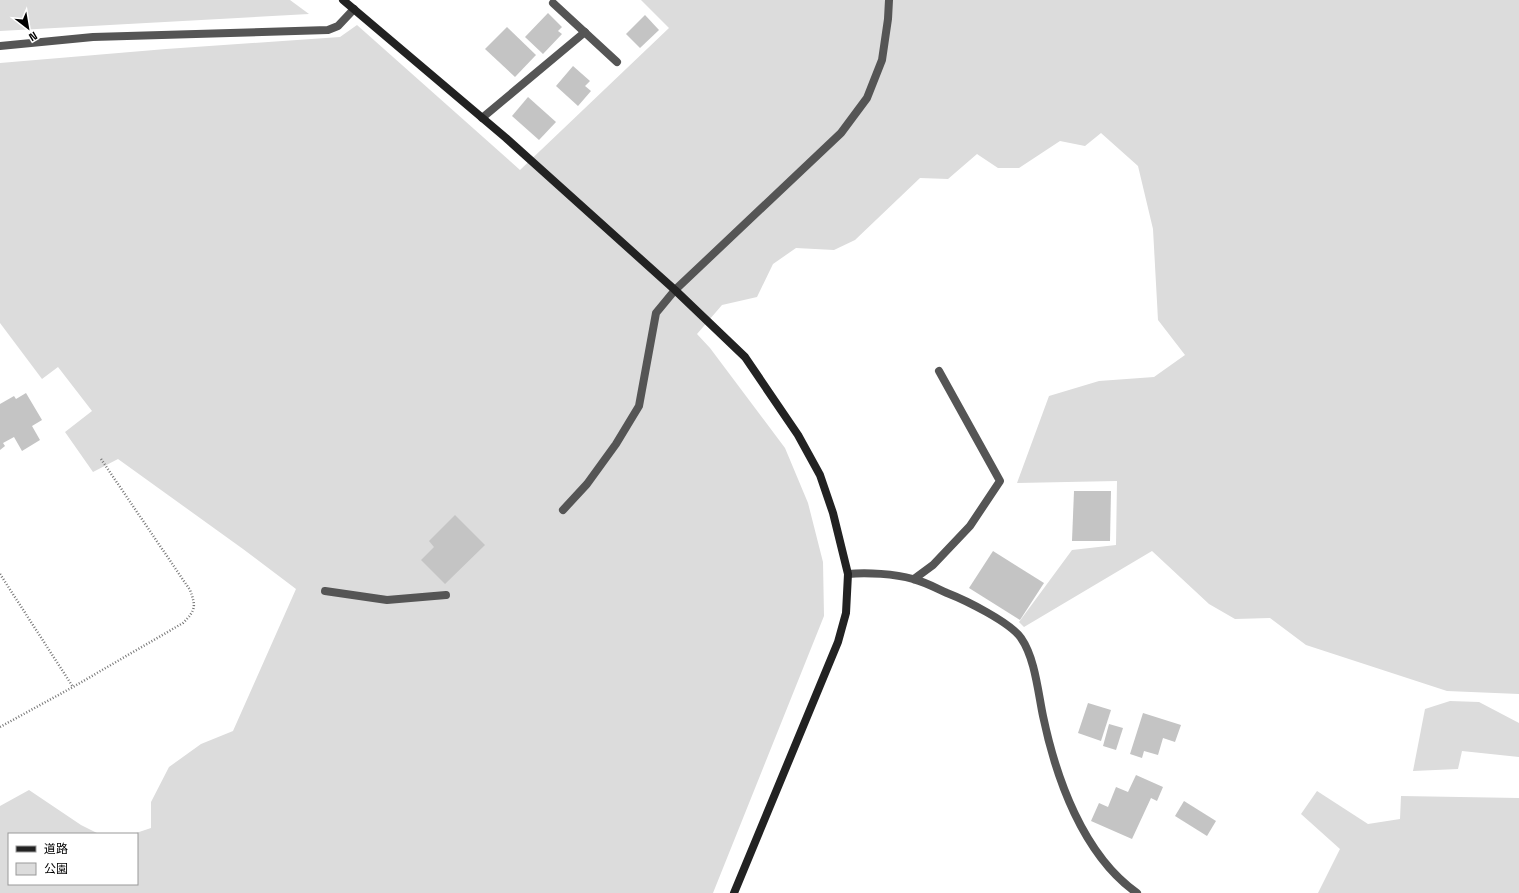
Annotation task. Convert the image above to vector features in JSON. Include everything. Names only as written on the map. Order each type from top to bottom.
[{"type":"street","points":[[343,0],[482,118],[675,290],[745,357],[798,435],[820,475],[833,513],[848,574],[846,613],[838,642],[734,893]]},
{"type":"street","points":[[563,510],[587,484],[612,450],[638,406],[656,313],[675,290],[841,133],[867,98],[882,60],[888,18],[888,0]]},
{"type":"street","points":[[553,3],[617,62]]},
{"type":"street","points":[[0,46],[93,37],[328,30],[338,26],[354,9]]},
{"type":"street","points":[[482,118],[585,32]]},
{"type":"street","points":[[914,579],[933,565],[970,526],[1000,481],[939,371]]},
{"type":"street","points":[[848,574],[865,572],[914,579],[961,599],[1011,627],[1022,638],[1032,661],[1046,732],[1056,766],[1071,805],[1088,840],[1128,887],[1137,893]]},
{"type":"street","points":[[325,590],[387,600],[446,595]]},
{"type":"path","points":[[0,727],[73,687],[183,623],[193,614],[194,602],[190,590],[101,459]]},
{"type":"path","points":[[0,574],[73,687]]},
{"type":"green space","points":[[0,0],[290,0],[309,14],[0,31]]},
{"type":"green space","points":[[641,0],[1519,0],[1519,694],[1447,691],[1306,645],[1270,618],[1235,619],[1209,604],[1152,551],[1024,627],[1019,622],[1072,550],[1116,545],[1117,481],[1017,483],[1049,396],[1099,381],[1154,377],[1185,355],[1158,320],[1153,229],[1138,166],[1101,133],[1085,146],[1060,141],[1019,168],[998,168],[977,154],[948,179],[920,178],[855,240],[834,250],[796,248],[773,264],[757,297],[722,305],[697,334],[710,348],[785,448],[808,503],[823,562],[824,616],[713,893],[0,893],[0,806],[29,790],[81,825],[97,833],[8,833],[8,885],[138,885],[138,833],[136,833],[151,828],[151,802],[169,767],[201,744],[233,731],[296,589],[118,459],[93,472],[65,432],[92,411],[58,367],[42,379],[0,323],[0,63],[166,49],[340,37],[357,25],[520,170],[669,28]]},
{"type":"green space","points":[[1450,701],[1479,702],[1519,723],[1519,757],[1462,751],[1458,769],[1413,771],[1425,709]]},
{"type":"green space","points":[[1317,791],[1368,824],[1400,819],[1401,796],[1519,798],[1519,893],[1318,893],[1340,849],[1301,814]]},
{"type":"building","points":[[548,13],[562,27],[558,31],[562,34],[543,54],[525,37]]},
{"type":"building","points":[[645,15],[659,30],[640,48],[626,34]]},
{"type":"building","points":[[507,27],[536,55],[515,77],[485,49]]},
{"type":"building","points":[[573,66],[590,81],[585,86],[591,91],[578,106],[556,86]]},
{"type":"building","points":[[528,97],[556,122],[539,140],[512,116]]},
{"type":"building","points":[[26,393],[42,420],[32,426],[40,440],[22,451],[14,437],[3,443],[5,446],[0,450],[0,404],[14,396],[16,399]]},
{"type":"building","points":[[1074,491],[1111,491],[1110,541],[1072,541]]},
{"type":"building","points":[[455,515],[485,545],[445,584],[421,560],[434,547],[429,541]]},
{"type":"building","points":[[993,551],[1044,583],[1020,620],[969,588]]},
{"type":"building","points":[[1088,703],[1111,710],[1101,741],[1078,733]]},
{"type":"building","points":[[1143,713],[1181,725],[1175,742],[1163,738],[1158,755],[1144,751],[1142,758],[1130,754]]},
{"type":"building","points":[[1109,724],[1123,728],[1116,750],[1103,746]]},
{"type":"building","points":[[1136,775],[1163,787],[1157,801],[1151,798],[1132,839],[1091,821],[1099,803],[1108,807],[1116,787],[1128,792]]},
{"type":"building","points":[[1184,801],[1216,821],[1207,836],[1175,816]]}]
